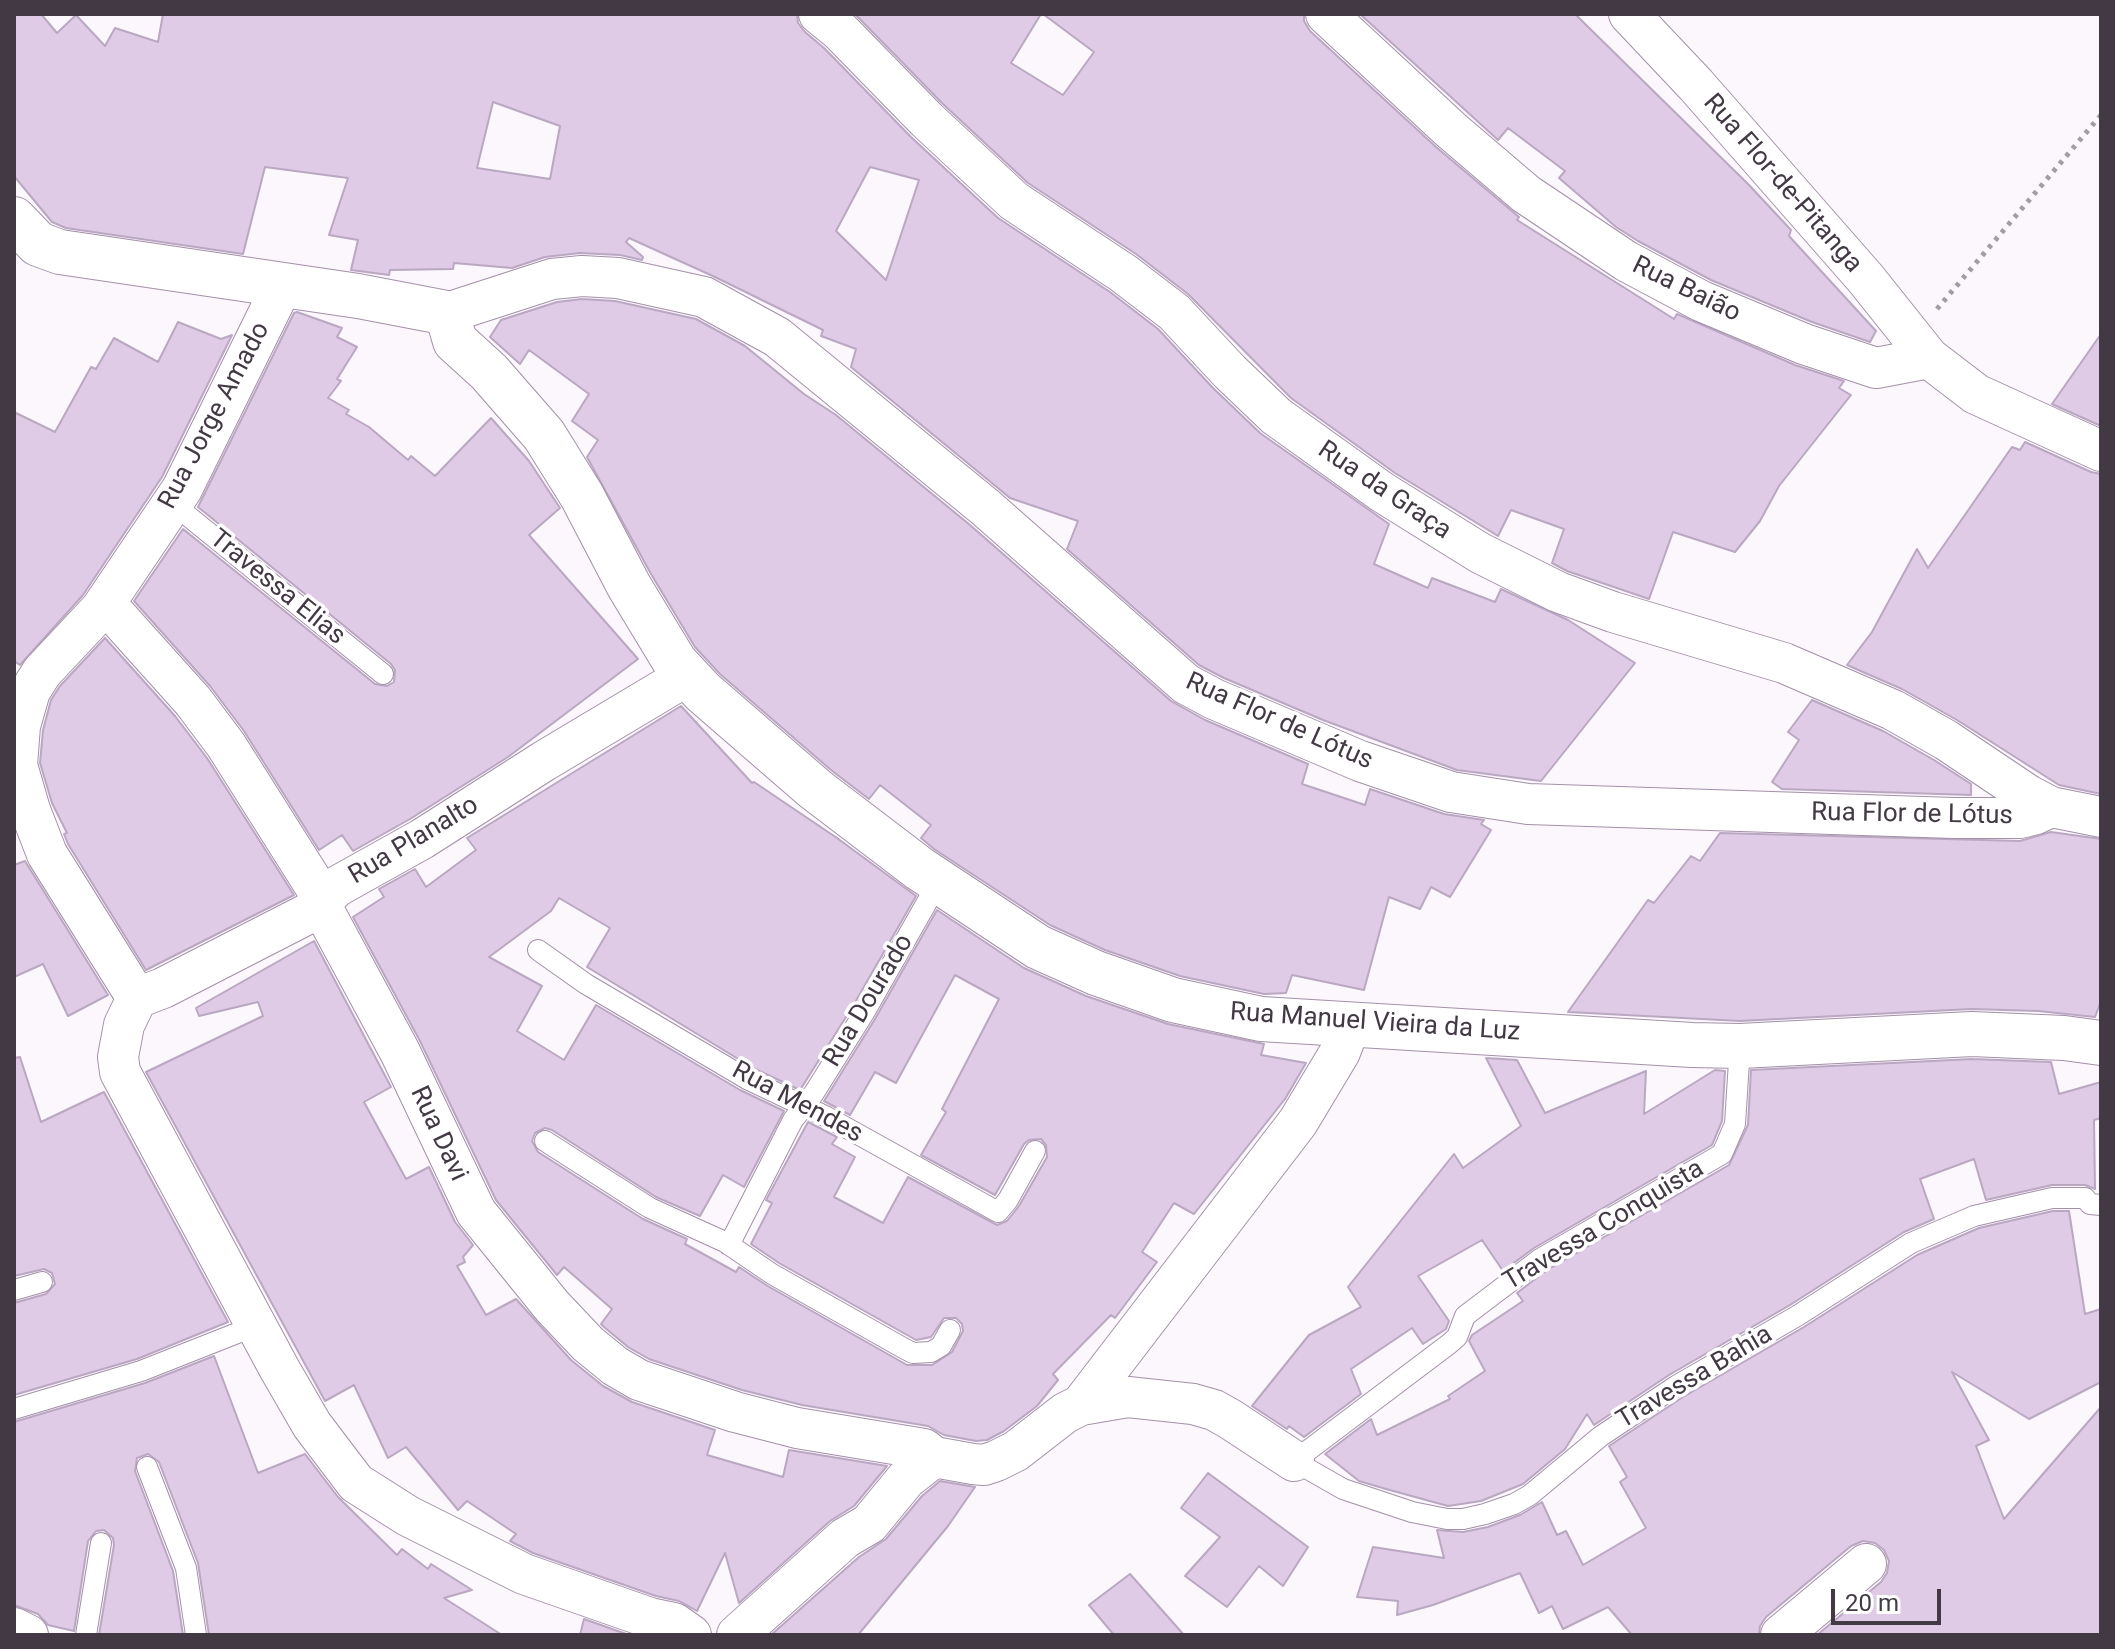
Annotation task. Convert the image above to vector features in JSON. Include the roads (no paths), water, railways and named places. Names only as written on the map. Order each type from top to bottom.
[{"type":"street","name":"Rua da Graça","points":[[819,14],[1014,201],[1123,273],[1174,312],[1276,416],[1382,492],[1480,553],[1558,592],[1613,612],[1784,663],[1893,710],[2051,807]]},
{"type":"street","name":"Rua Baião","points":[[1326,14],[1451,130],[1526,194],[1626,261],[1701,301],[1804,344],[1876,368],[1921,348]]},
{"type":"street","name":"Rua Flor-de-Pitanga","points":[[1629,14],[1696,85],[1921,348]]},
{"type":"street","points":[[14,219],[38,244],[60,252],[447,313]]},
{"type":"street","name":"Rua Flor de Lótus","points":[[447,313],[552,279],[582,276],[618,278],[704,297],[777,337],[985,507],[1186,684],[1360,761],[1451,792],[1528,804],[1885,817],[2020,818],[2051,807],[2101,817]]},
{"type":"street","name":"Rua Jorge Amado","points":[[137,998],[47,854],[17,765],[20,726],[30,691],[42,672],[87,627],[182,489],[282,286]]},
{"type":"street","name":"Rua Manuel Vieira da Luz","points":[[447,313],[455,341],[489,372],[544,435],[582,496],[629,586],[675,662],[703,692],[815,789],[939,881],[1038,947],[1096,973],[1216,1011],[1261,1019],[1740,1046],[1972,1034],[2064,1038],[2101,1043]]},
{"type":"street","points":[[1921,348],[1976,394],[2101,451]]},
{"type":"street","name":"Rua Davi","points":[[105,603],[193,701],[226,745],[315,886],[321,903],[400,1052],[476,1212],[552,1306],[588,1344],[615,1366],[639,1380],[735,1412],[797,1428],[924,1449],[934,1457],[973,1464],[984,1465],[1016,1451],[1065,1413],[1081,1405]]},
{"type":"street","name":"Rua Planalto","points":[[137,998],[163,988],[313,911],[336,887],[422,839],[688,675]]},
{"type":"street","points":[[137,998],[124,1025],[118,1057],[120,1072],[255,1326],[312,1425],[356,1483],[408,1516],[524,1574],[650,1618],[674,1623],[691,1635]]},
{"type":"street","points":[[1081,1405],[1298,1122],[1340,1052],[1351,1023]]},
{"type":"street","points":[[1081,1405],[1128,1397],[1193,1404],[1214,1410],[1294,1461]]},
{"type":"street","points":[[737,1635],[845,1538],[869,1524],[906,1479],[934,1457]]},
{"type":"street","points":[[1781,1635],[1866,1564]]},
{"type":"street","points":[[14,1628],[28,1635]]},
{"type":"lane","name":"Travessa Elias","points":[[172,503],[383,674]]},
{"type":"lane","name":"Rua Dourado","points":[[729,1245],[793,1120],[864,1013],[939,881]]},
{"type":"lane","name":"Rua Mendes","points":[[538,950],[586,984],[747,1079],[998,1212],[1035,1151]]},
{"type":"lane","name":"Travessa Conquista","points":[[1294,1461],[1449,1344],[1457,1337],[1465,1316],[1540,1259],[1722,1154],[1735,1124],[1740,1046]]},
{"type":"lane","points":[[545,1141],[650,1208],[729,1245],[785,1282],[913,1353],[931,1352],[941,1346],[950,1330]]},
{"type":"lane","name":"Travessa Bahia","points":[[1294,1461],[1343,1489],[1412,1512],[1447,1519],[1485,1514],[1530,1495],[1601,1436],[1676,1386],[1797,1316],[1911,1243],[1974,1216],[2028,1203],[2067,1196],[2085,1198],[2090,1204],[2101,1205]]},
{"type":"lane","points":[[14,1290],[42,1282]]},
{"type":"lane","points":[[14,1409],[141,1371],[255,1326]]},
{"type":"lane","points":[[147,1467],[186,1568],[196,1635]]},
{"type":"lane","points":[[86,1635],[101,1543]]}]
